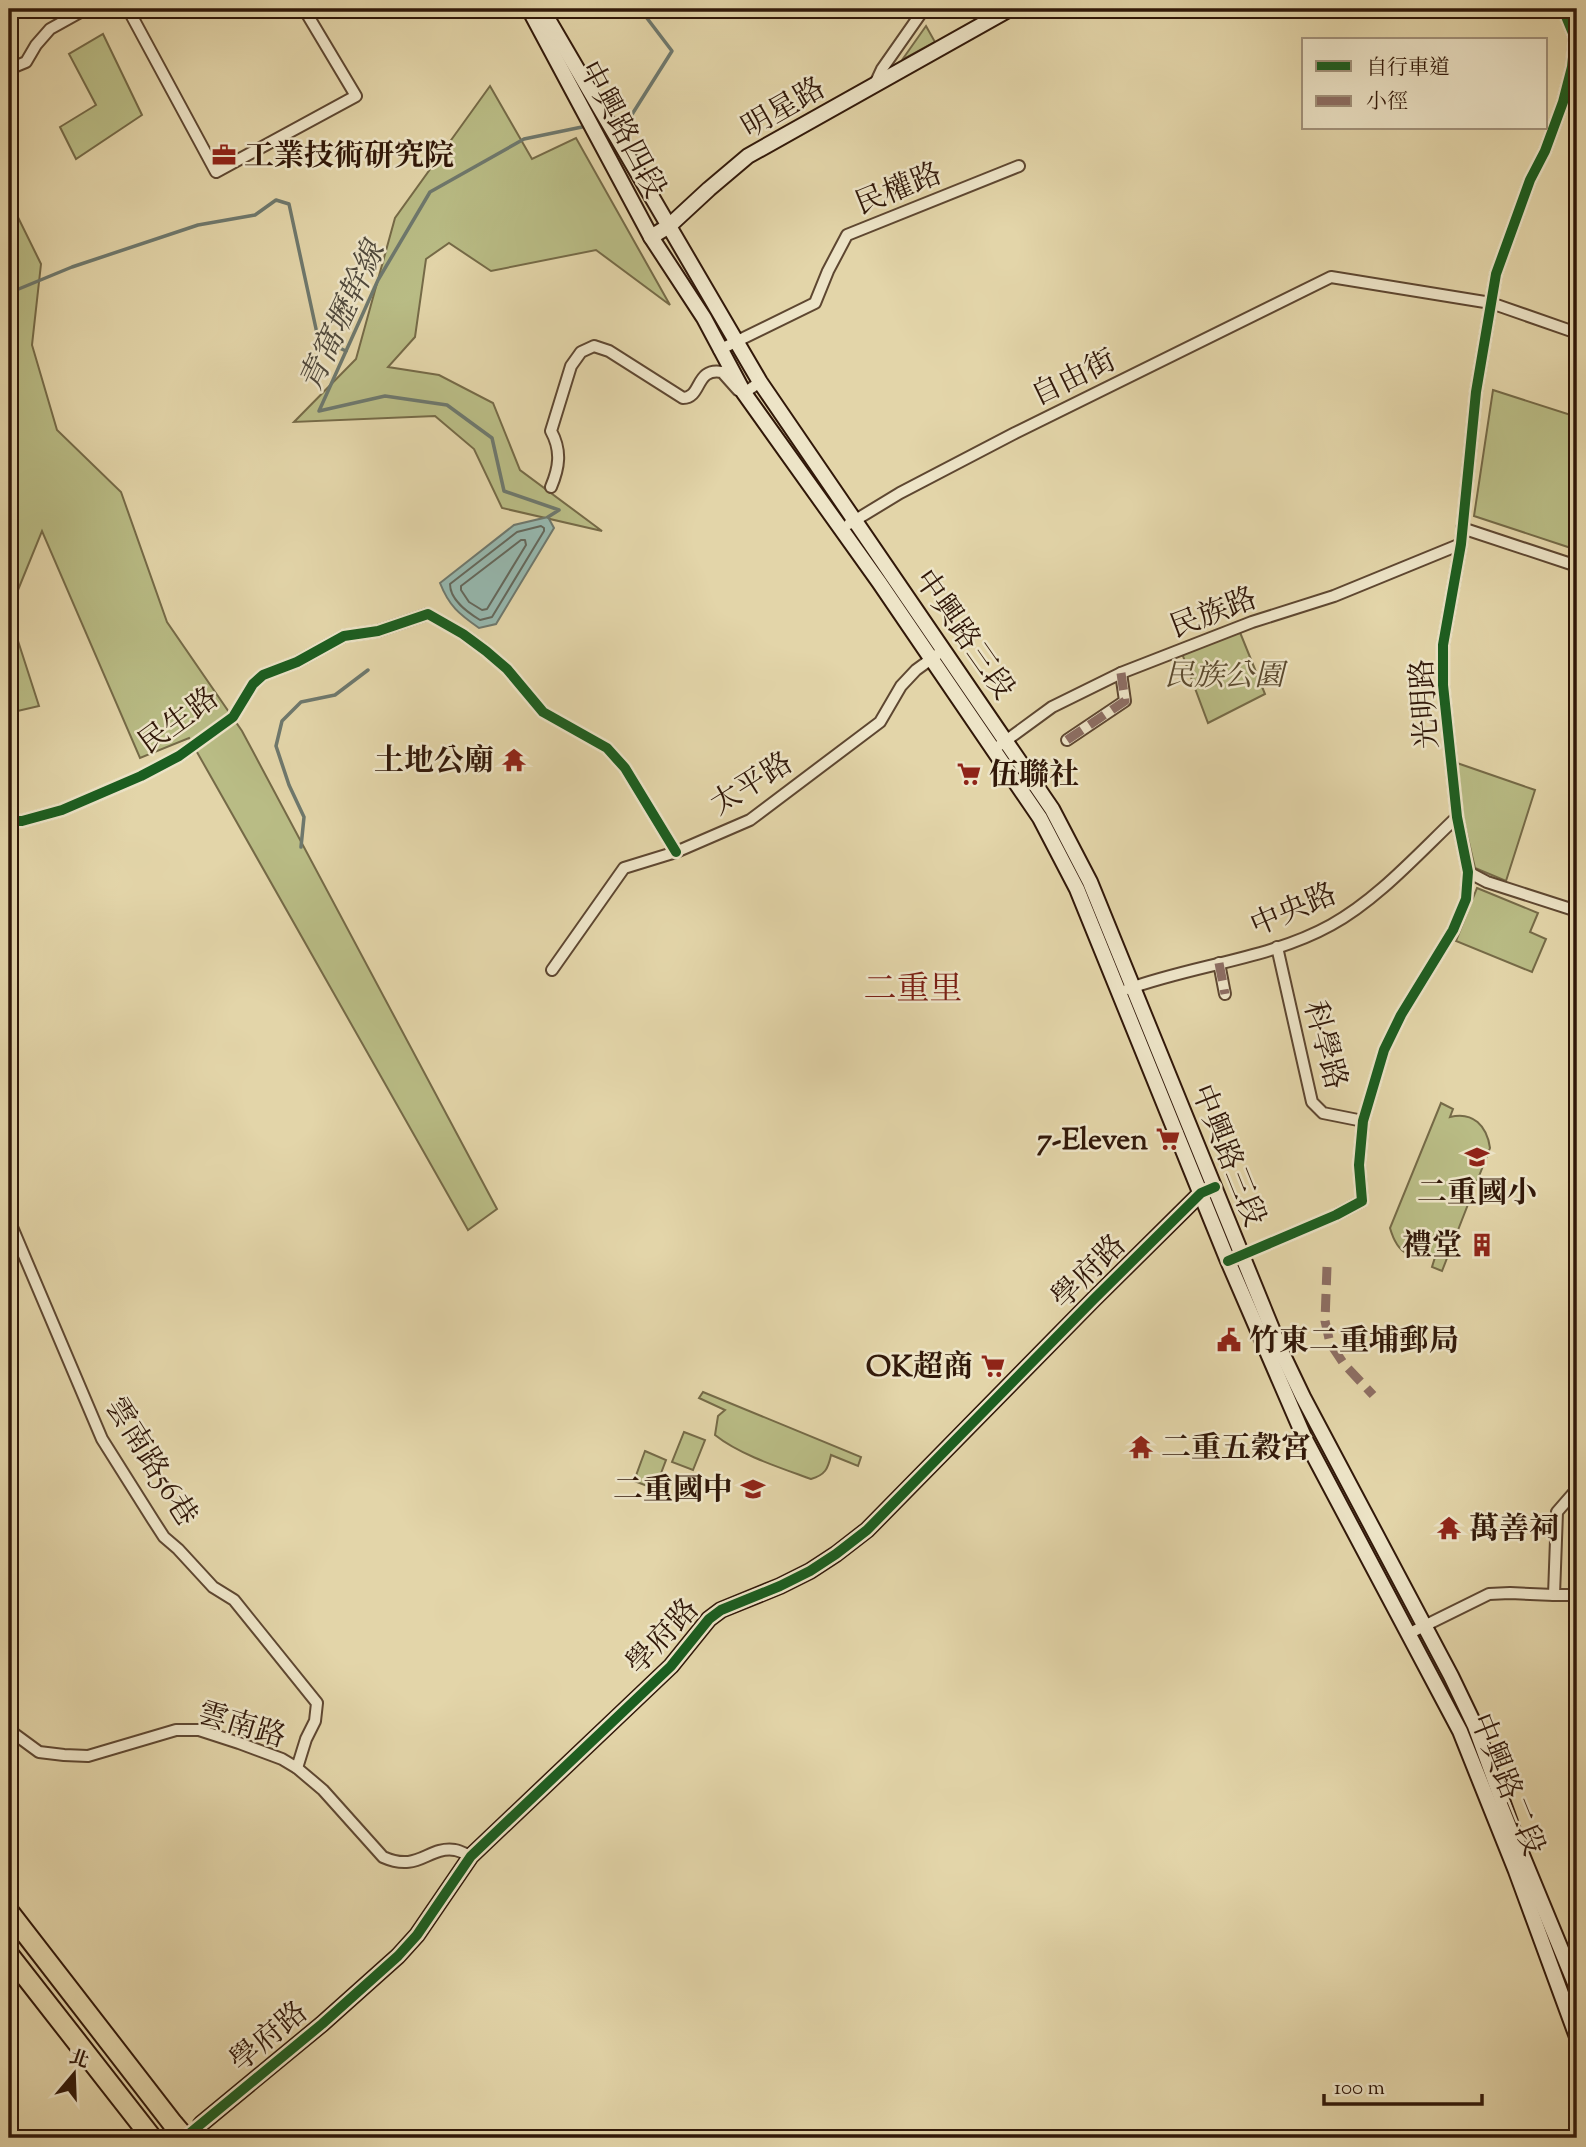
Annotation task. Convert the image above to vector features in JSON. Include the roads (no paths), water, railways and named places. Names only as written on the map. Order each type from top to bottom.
[{"type":"highway","points":[[9,1912],[179,2131]]},
{"type":"highway","points":[[9,1955],[152,2138]]},
{"type":"main road","name":"中興路四段","points":[[529,9],[651,237]]},
{"type":"main road","name":"中興路四段","points":[[542,9],[669,226]]},
{"type":"main road","name":"明星路","points":[[651,237],[669,226],[748,156],[1010,9]]},
{"type":"main road","name":"中興路三段","points":[[669,226],[734,342],[854,522],[937,655]]},
{"type":"main road","name":"中興路三段","points":[[651,237],[704,318],[744,393],[841,529],[937,655],[1001,745],[1052,809],[1090,882],[1134,987],[1208,1190],[1228,1261],[1305,1439],[1410,1633]]},
{"type":"main road","name":"中興路三段","points":[[1001,745],[1077,889],[1119,993],[1208,1190],[1244,1255],[1281,1351],[1303,1397],[1424,1625]]},
{"type":"main road","name":"學府路","points":[[201,2124],[398,1956],[417,1934],[471,1856],[671,1666],[709,1619],[721,1610],[810,1571],[867,1530],[1094,1299],[1208,1190]]},
{"type":"main road","name":"中興路二段","points":[[1424,1625],[1475,1726],[1522,1854],[1577,1988]]},
{"type":"main road","name":"中興路二段","points":[[1410,1633],[1460,1731],[1516,1871],[1577,2037]]},
{"type":"street","points":[[9,69],[26,62],[50,29],[86,9]]},
{"type":"street","points":[[128,9],[216,172],[356,96],[304,9]]},
{"type":"street","points":[[875,84],[882,69],[924,9]]},
{"type":"street","name":"光明路","points":[[1228,1261],[1336,1215],[1362,1201],[1359,1165],[1363,1121],[1384,1049],[1401,1015],[1453,930],[1466,899],[1468,872],[1457,817],[1443,685],[1443,645],[1461,544],[1476,392],[1496,274],[1518,210],[1545,151],[1563,102],[1572,67],[1575,38],[1563,9]]},
{"type":"street","name":"民權路","points":[[719,350],[815,303],[847,235],[1019,166]]},
{"type":"street","name":"自由街","points":[[841,529],[1015,432],[1331,277],[1491,303]]},
{"type":"street","points":[[1491,303],[1577,333]]},
{"type":"street","points":[[551,487],[559,470],[556,440],[551,431],[571,366],[581,352],[594,346],[609,351],[683,398],[694,395],[698,384],[715,370],[722,372],[744,393],[760,382]]},
{"type":"street","points":[[1462,528],[1577,566]]},
{"type":"street","name":"民族路","points":[[1001,745],[1052,707],[1121,673],[1252,622],[1334,596],[1461,544]]},
{"type":"street","name":"民生路","points":[[9,821],[22,821],[62,810],[141,776],[179,756],[233,717],[253,684],[263,675],[297,662],[344,636],[378,631],[428,614],[486,651],[507,669],[543,712],[607,748],[625,768],[676,852]]},
{"type":"street","name":"太平路","points":[[552,970],[624,868],[676,852],[750,820],[880,722],[901,686],[916,670],[937,655]]},
{"type":"street","points":[[1067,740],[1125,701],[1121,673]]},
{"type":"street","name":"中央路","points":[[1119,993],[1277,947],[1330,926],[1362,906],[1457,817]]},
{"type":"street","points":[[1468,872],[1487,882],[1577,911]]},
{"type":"street","name":"科學路","points":[[1277,947],[1312,1102],[1322,1113],[1363,1121]]},
{"type":"street","points":[[1219,963],[1225,994]]},
{"type":"street","name":"雲南路56巷","points":[[9,1220],[102,1438],[163,1537],[195,1565],[212,1587],[234,1600],[317,1703],[315,1721],[297,1768]]},
{"type":"street","points":[[1554,1595],[1557,1512],[1577,1489]]},
{"type":"street","points":[[1410,1633],[1489,1594],[1577,1594]]},
{"type":"street","name":"雲南路","points":[[9,1730],[39,1752],[88,1756],[176,1730],[199,1730],[272,1755],[297,1768],[323,1790],[383,1857],[407,1863],[453,1850],[471,1856]]},
{"type":"water","points":[[548,517],[554,528],[496,624],[479,628],[455,609],[440,583],[514,525]]},
{"type":"waterway","name":"青窩壢幹線","points":[[613,121],[631,116],[672,51],[640,9]]},
{"type":"waterway","name":"青窩壢幹線","points":[[548,517],[559,510],[504,491],[492,438],[447,405],[385,396],[319,411],[378,280],[430,192],[524,139],[582,127]]},
{"type":"waterway","points":[[9,293],[72,267],[198,225],[255,215],[276,200],[289,204],[318,338],[346,351]]},
{"type":"waterway","points":[[301,847],[304,817],[289,785],[276,746],[282,721],[301,702],[335,695],[368,670]]},
{"type":"place","name":"工業技術研究院","points":[[224,155]]},
{"type":"place","name":"土地公廟","points":[[514,760]]},
{"type":"place","name":"伍聯社","points":[[969,774]]},
{"type":"place","name":"7-Eleven","points":[[1168,1139]]},
{"type":"place","name":"二重國小","points":[[1477,1157]]},
{"type":"place","name":"禮堂","points":[[1482,1245]]},
{"type":"place","name":"竹東二重埔郵局","points":[[1229,1340]]},
{"type":"place","name":"OK超商","points":[[993,1366]]},
{"type":"place","name":"二重五穀宮","points":[[1141,1447]]},
{"type":"place","name":"二重國中","points":[[753,1489]]},
{"type":"place","name":"萬善祠","points":[[1449,1528]]},
{"type":"district","name":"二重里","points":[[913,987]]},
{"type":"park label","name":"民族公園","points":[[1224,675]]}]
